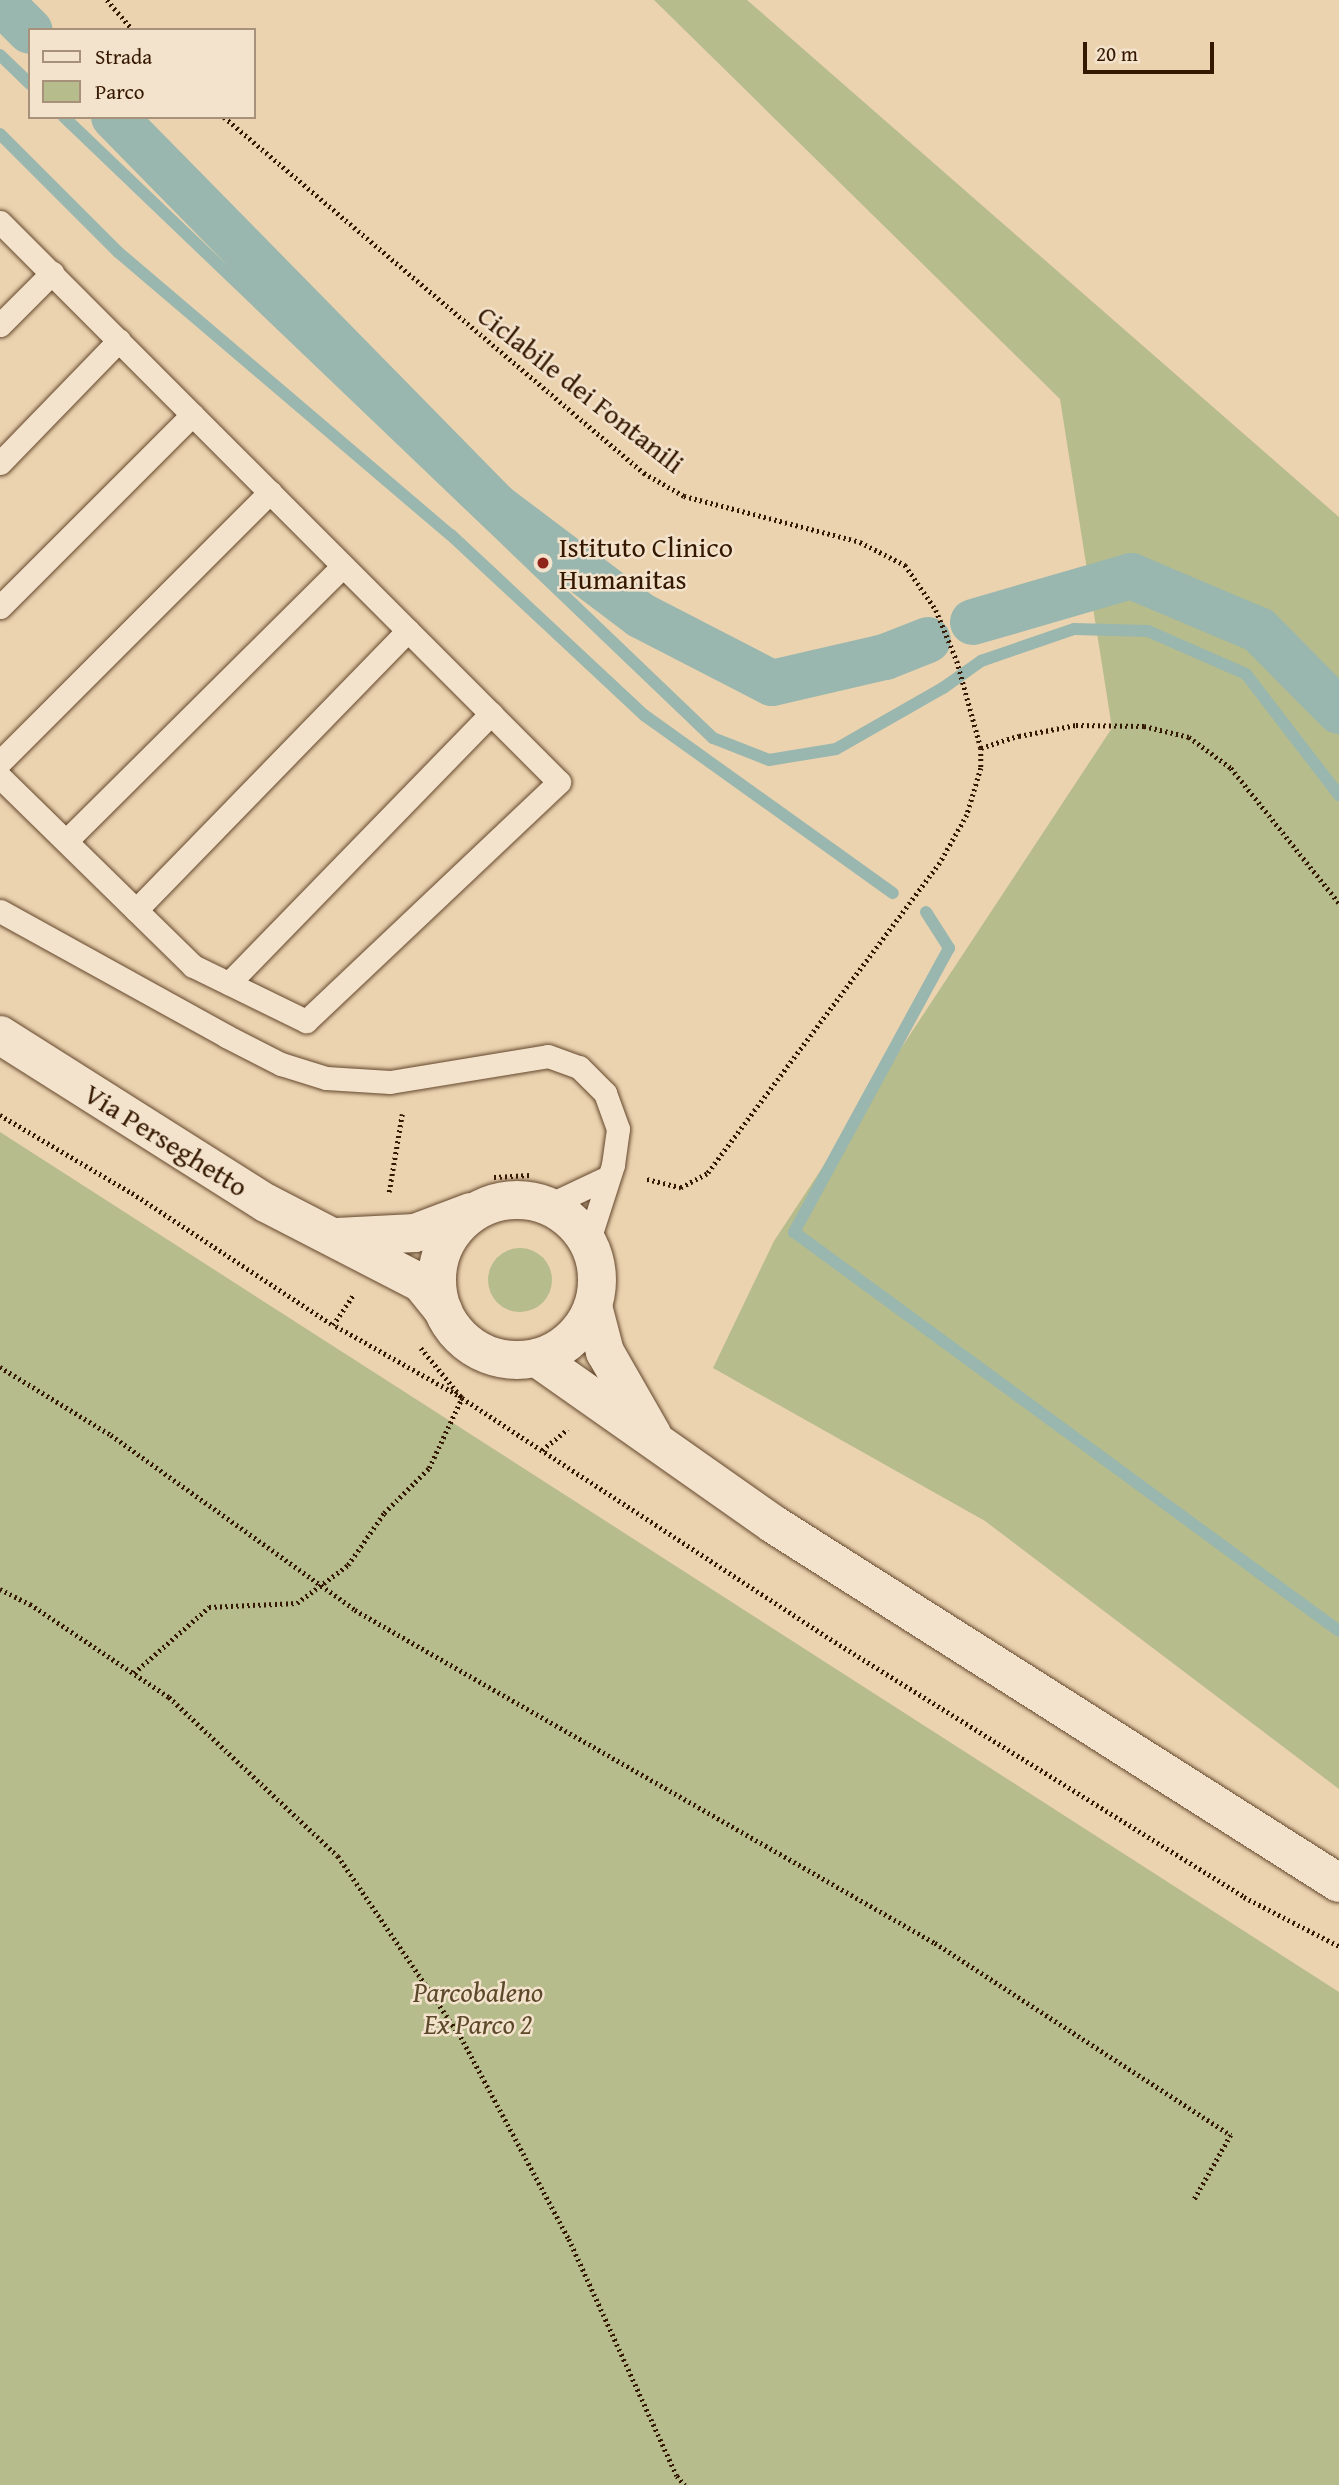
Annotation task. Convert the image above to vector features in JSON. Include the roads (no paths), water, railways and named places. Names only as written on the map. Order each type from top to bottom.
[{"type":"street","name":"Via Perseghetto","points":[[0,1035],[266,1203],[337,1237],[370,1260],[421,1283],[443,1310]]},
{"type":"street","points":[[593,1306],[572,1338],[537,1358],[508,1359],[483,1352],[454,1329],[443,1310],[438,1287],[440,1260],[451,1234],[482,1208],[519,1200],[547,1206],[571,1221],[588,1243],[596,1270],[593,1306],[605,1352],[659,1446]]},
{"type":"street","name":"Via Perseghetto","points":[[337,1237],[415,1233],[482,1208]]},
{"type":"street","points":[[537,1358],[773,1524],[1339,1883]]},
{"type":"lane","points":[[0,222],[559,782],[306,1021],[193,965],[0,777]]},
{"type":"lane","points":[[0,325],[52,273]]},
{"type":"lane","points":[[0,463],[119,340]]},
{"type":"lane","points":[[0,607],[192,415]]},
{"type":"lane","points":[[0,762],[270,492]]},
{"type":"lane","points":[[66,841],[343,566]]},
{"type":"lane","points":[[136,910],[408,630]]},
{"type":"lane","points":[[229,983],[491,714]]},
{"type":"lane","points":[[0,911],[281,1065],[326,1079],[390,1082],[548,1056],[579,1068],[605,1093],[618,1129],[608,1177],[588,1243]]},
{"type":"lane","points":[[547,1206],[608,1177]]},
{"type":"waterway","points":[[0,1],[28,29]]},
{"type":"waterway","points":[[0,55],[28,82]]},
{"type":"waterway","points":[[66,119],[713,738],[769,760],[836,749],[943,688],[981,661],[1074,629],[1148,631],[1246,674],[1339,795]]},
{"type":"waterway","points":[[116,119],[496,506],[640,615],[772,683],[885,657],[928,640]]},
{"type":"waterway","points":[[0,134],[118,252],[451,535],[644,715],[893,893]]},
{"type":"waterway","points":[[973,622],[1131,576],[1259,630],[1339,711]]},
{"type":"waterway","points":[[926,912],[949,948],[794,1232],[1339,1631]]},
{"type":"place","name":"Istituto Clinico Humanitas","points":[[543,563]]},
{"type":"park label","name":"Parcobaleno Ex Parco 2","points":[[478,2008]]}]
